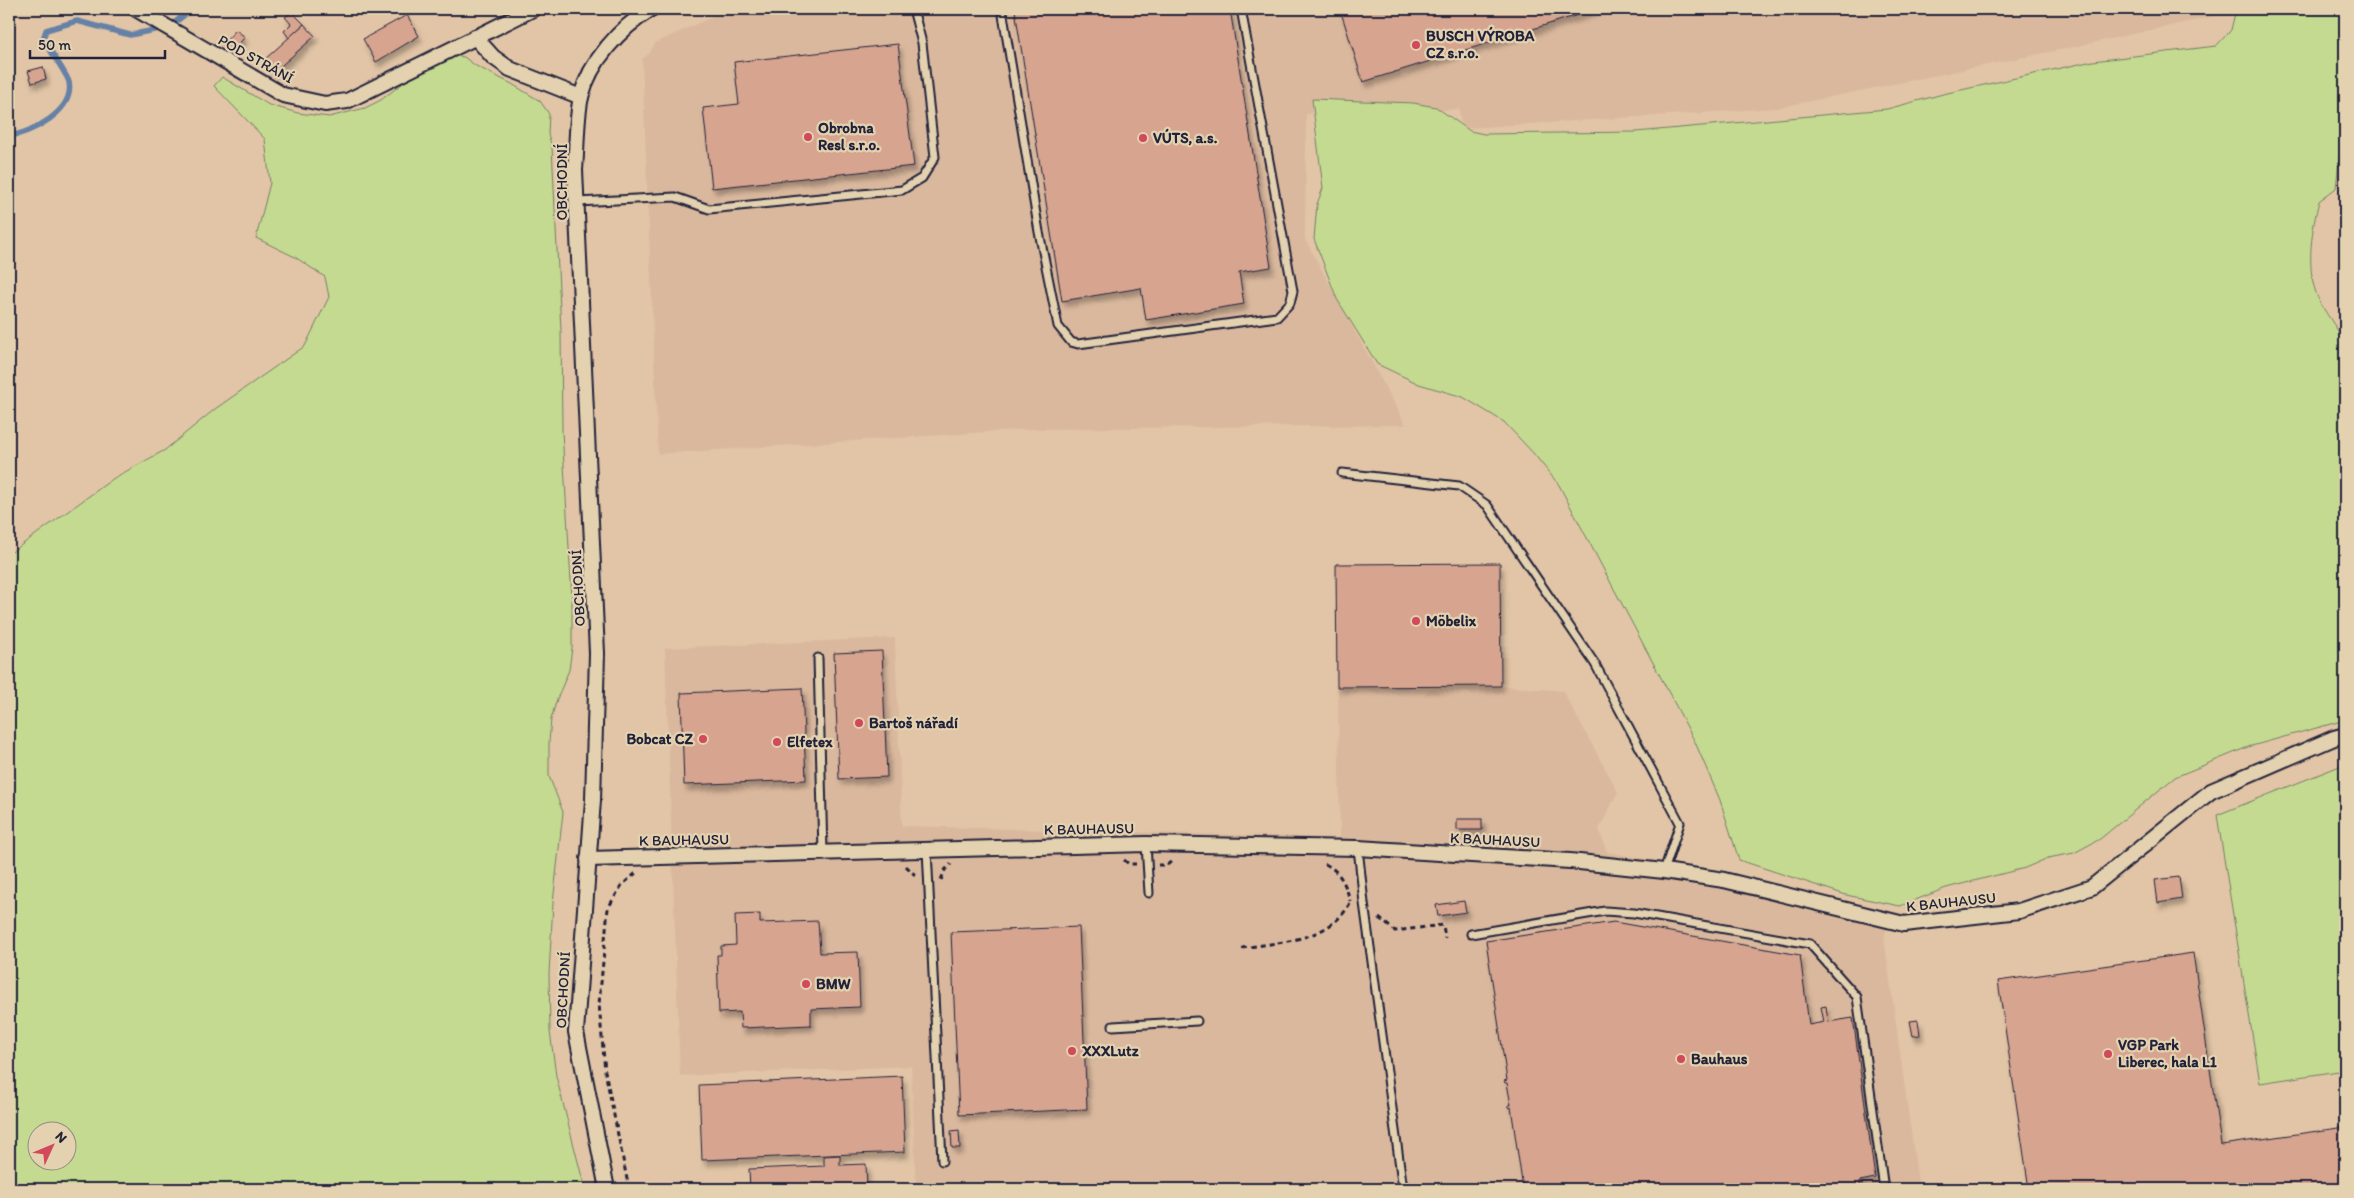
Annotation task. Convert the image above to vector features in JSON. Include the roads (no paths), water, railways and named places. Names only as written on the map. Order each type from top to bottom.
[{"type":"street","name":"POD STRÁNÍ","points":[[136,9],[284,95],[302,101],[325,104],[347,102],[475,36],[533,9]]},
{"type":"street","name":"OBCHODNÍ","points":[[607,1189],[576,1032],[593,800],[597,653],[575,170],[581,97],[595,64],[618,34],[633,20],[651,9]]},
{"type":"street","points":[[475,36],[492,57],[510,70],[581,97]]},
{"type":"street","name":"K BAUHAUSU","points":[[588,859],[823,853],[926,848],[1146,844],[1358,848],[1570,861],[1664,871],[1724,880],[1904,924],[2019,911],[2092,887],[2211,791],[2334,738],[2345,736]]},
{"type":"lane","points":[[576,202],[674,196],[709,208],[902,190],[922,178],[935,157],[922,43],[913,9]]},
{"type":"lane","points":[[1002,9],[1039,232],[1058,326],[1071,342],[1078,344],[1277,317],[1290,303],[1293,291],[1241,9]]},
{"type":"lane","points":[[1342,473],[1459,486],[1487,505],[1595,664],[1680,823],[1664,871]]},
{"type":"lane","points":[[818,658],[823,853]]},
{"type":"lane","points":[[1146,844],[1149,893]]},
{"type":"lane","points":[[926,848],[942,1161]]},
{"type":"lane","points":[[1358,848],[1403,1189]]},
{"type":"lane","points":[[1471,934],[1605,911],[1634,913],[1810,944],[1857,997],[1884,1189]]},
{"type":"lane","points":[[1113,1026],[1197,1021]]},
{"type":"waterway","points":[[9,136],[29,130],[50,119],[59,111],[69,93],[68,78],[43,39],[46,30],[77,21],[130,35],[169,27],[192,9]]},
{"type":"place","name":"BUSCH VÝROBA CZ s.r.o.","points":[[1416,45]]},
{"type":"place","name":"Obrobna Resl s.r.o.","points":[[808,137]]},
{"type":"place","name":"VÚTS, a.s.","points":[[1143,138]]},
{"type":"place","name":"Möbelix","points":[[1416,621]]},
{"type":"place","name":"Bartoš nářadí","points":[[859,723]]},
{"type":"place","name":"Bobcat CZ","points":[[703,739]]},
{"type":"place","name":"Elfetex","points":[[777,742]]},
{"type":"place","name":"BMW","points":[[806,984]]},
{"type":"place","name":"XXXLutz","points":[[1072,1051]]},
{"type":"place","name":"VGP Park Liberec, hala L1","points":[[2108,1054]]},
{"type":"place","name":"Bauhaus","points":[[1681,1059]]}]
